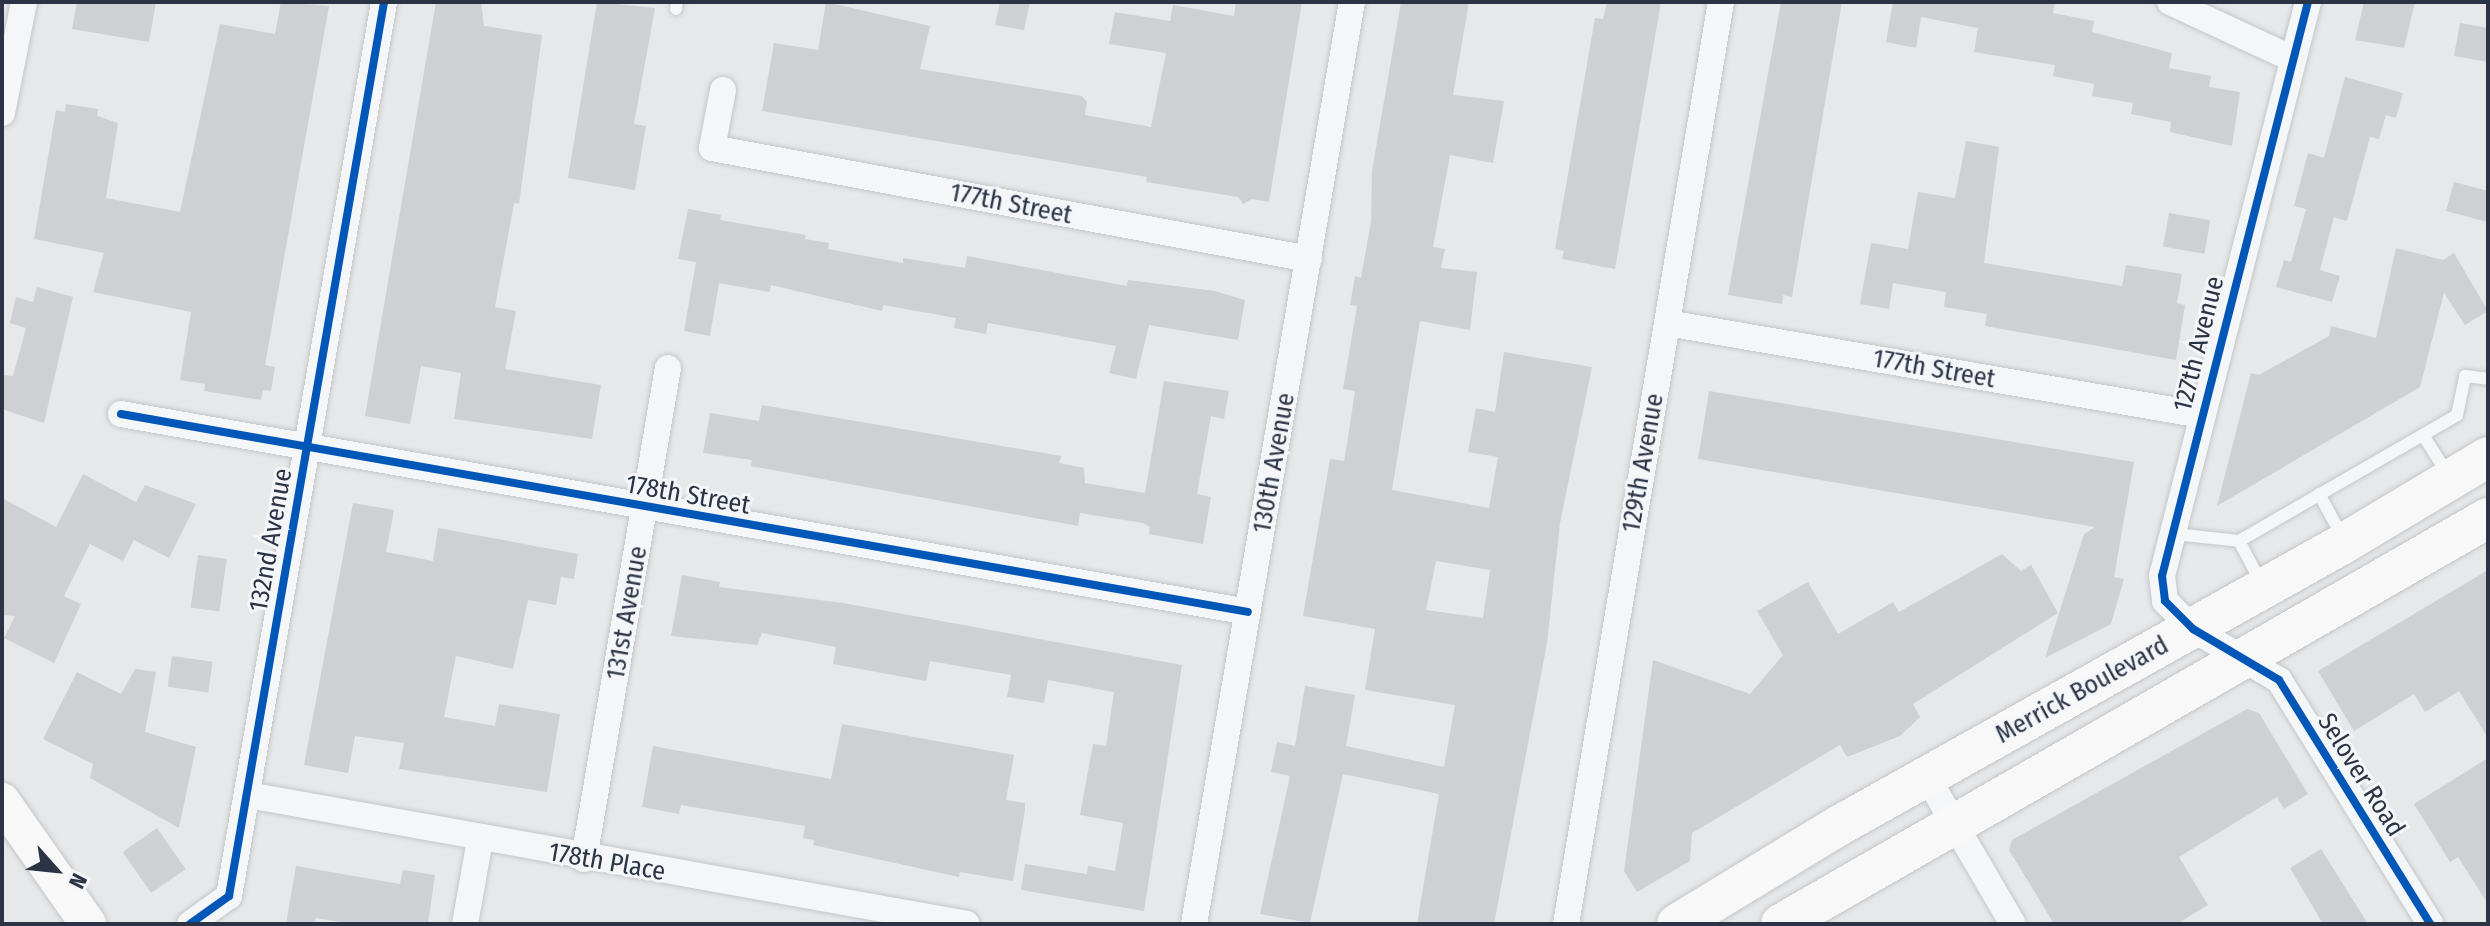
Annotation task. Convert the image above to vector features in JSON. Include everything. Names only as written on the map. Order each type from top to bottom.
[{"type":"main road","name":"Merrick Boulevard","points":[[1677,924],[1927,777],[2346,542],[2488,457]]},
{"type":"main road","name":"Merrick Boulevard","points":[[1781,924],[2488,518]]},
{"type":"main road","points":[[2,801],[88,924]]},
{"type":"street","points":[[2,113],[24,2]]},
{"type":"street","name":"132nd Avenue","points":[[190,924],[229,896],[384,2]]},
{"type":"street","name":"130th Avenue","points":[[1194,924],[1352,2]]},
{"type":"street","name":"129th Avenue","points":[[1566,924],[1721,2]]},
{"type":"street","points":[[2170,2],[2293,59]]},
{"type":"street","name":"127th Avenue","points":[[2245,660],[2193,629],[2165,601],[2162,576],[2308,2]]},
{"type":"street","name":"177th Street","points":[[723,90],[712,148],[1309,259]]},
{"type":"street","name":"177th Street","points":[[1667,323],[2202,415]]},
{"type":"street","name":"131st Avenue","points":[[584,859],[668,368]]},
{"type":"street","name":"178th Street","points":[[121,414],[1248,612]]},
{"type":"street","name":"Selover Road","points":[[2245,660],[2279,680],[2430,924]]},
{"type":"street","points":[[1927,777],[2013,924]]},
{"type":"street","name":"178th Place","points":[[248,795],[584,859],[834,913],[967,924]]},
{"type":"street","points":[[465,924],[480,840]]},
{"type":"lane","points":[[2174,534],[2239,541],[2457,415],[2465,376],[2488,379]]},
{"type":"lane","points":[[2423,435],[2451,479]]},
{"type":"lane","points":[[2319,494],[2346,542]]},
{"type":"lane","points":[[2239,541],[2265,588]]},
{"type":"building","points":[[77,2],[156,2],[149,42],[72,29]]},
{"type":"building","points":[[281,2],[329,6],[265,365],[275,367],[271,391],[263,390],[261,400],[204,391],[205,384],[180,380],[191,312],[93,292],[104,253],[34,239],[56,110],[65,112],[66,104],[98,109],[97,116],[118,123],[106,198],[180,212],[220,24],[275,34]]},
{"type":"building","points":[[436,2],[481,2],[484,26],[542,35],[519,204],[514,203],[495,307],[516,311],[505,369],[601,385],[592,439],[454,419],[461,373],[421,366],[410,424],[365,416]]},
{"type":"building","points":[[597,2],[655,8],[634,124],[646,126],[635,190],[568,178]]},
{"type":"building","points":[[826,2],[930,26],[920,69],[1082,96],[1087,102],[1085,115],[1151,127],[1166,53],[1109,44],[1115,12],[1170,21],[1173,5],[1234,16],[1236,2],[1302,2],[1269,202],[1252,199],[1243,204],[1238,197],[1146,182],[1147,177],[762,111],[774,43],[818,50]]},
{"type":"building","points":[[1000,2],[1030,2],[1024,30],[995,25]]},
{"type":"building","points":[[1401,2],[1469,2],[1453,95],[1504,101],[1493,163],[1450,155],[1433,247],[1445,249],[1441,268],[1477,272],[1470,330],[1420,321],[1392,490],[1489,508],[1498,457],[1468,452],[1476,408],[1495,412],[1504,352],[1592,367],[1560,523],[1547,643],[1494,924],[1417,924],[1439,794],[1343,774],[1310,923],[1260,914],[1290,776],[1271,772],[1277,742],[1295,746],[1305,686],[1355,695],[1346,746],[1444,767],[1455,705],[1365,690],[1375,629],[1303,616],[1330,459],[1344,461],[1349,431],[1355,391],[1343,389],[1357,306],[1350,305],[1355,276],[1361,278],[1371,221],[1372,171]],"holes":[[[1436,561],[1490,570],[1483,618],[1426,610]]]},
{"type":"building","points":[[1607,2],[1661,2],[1615,269],[1562,259],[1564,251],[1555,249],[1595,18],[1603,19]]},
{"type":"building","points":[[1781,2],[1842,2],[1792,297],[1783,295],[1782,304],[1728,295]]},
{"type":"building","points":[[1893,2],[2055,2],[2053,13],[2094,21],[2092,32],[2172,53],[2169,68],[2211,76],[2209,87],[2240,92],[2232,146],[2170,132],[2171,122],[2131,114],[2133,103],[2092,96],[2094,84],[2053,76],[2055,65],[1974,52],[1978,28],[1921,17],[1916,48],[1886,42]]},
{"type":"building","points":[[2364,2],[2415,2],[2404,48],[2355,40]]},
{"type":"building","points":[[2460,23],[2488,28],[2488,62],[2454,56]]},
{"type":"building","points":[[2345,77],[2403,93],[2396,118],[2386,115],[2379,139],[2370,137],[2347,221],[2334,217],[2320,270],[2340,276],[2332,302],[2276,287],[2284,260],[2291,262],[2306,209],[2294,206],[2308,153],[2324,158]]},
{"type":"building","points":[[1966,141],[1999,147],[1984,263],[2122,286],[2126,265],[2182,274],[2177,303],[2185,305],[2176,360],[1985,326],[1987,314],[1944,307],[1946,292],[1893,283],[1889,309],[1860,304],[1871,243],[1908,249],[1918,192],[1955,198]]},
{"type":"building","points":[[2454,182],[2488,191],[2488,222],[2446,211]]},
{"type":"building","points":[[688,209],[721,215],[720,220],[806,235],[805,239],[829,243],[828,249],[903,263],[903,258],[965,268],[967,256],[1127,286],[1128,280],[1215,291],[1245,300],[1238,340],[1149,325],[1136,379],[1109,373],[1116,346],[988,323],[986,334],[954,328],[956,318],[883,305],[882,311],[771,285],[770,292],[719,283],[710,336],[684,331],[696,262],[678,259]]},
{"type":"building","points":[[2169,213],[2210,220],[2204,254],[2163,246]]},
{"type":"building","points":[[2396,248],[2443,260],[2454,253],[2488,311],[2465,325],[2444,293],[2420,387],[2217,506],[2251,373],[2259,375],[2329,336],[2331,326],[2376,338]]},
{"type":"building","points":[[37,287],[73,297],[44,423],[2,409],[2,375],[13,376],[26,328],[10,323],[16,297],[33,302]]},
{"type":"building","points":[[1164,381],[1229,391],[1224,419],[1211,416],[1197,494],[1211,497],[1203,544],[1149,534],[1150,527],[1143,523],[1080,513],[1078,526],[751,466],[752,460],[703,453],[710,413],[759,421],[762,405],[1061,456],[1059,463],[1084,468],[1085,483],[1145,493]]},
{"type":"building","points":[[1709,391],[2134,462],[2114,577],[2124,579],[2111,624],[2045,658],[2084,534],[2095,527],[1698,459]]},
{"type":"building","points":[[83,474],[136,502],[145,485],[196,504],[169,558],[134,540],[123,561],[90,544],[64,596],[81,604],[54,663],[4,638],[15,616],[2,615],[2,498],[56,527]]},
{"type":"building","points":[[353,503],[394,510],[386,552],[433,561],[438,528],[578,554],[574,579],[561,577],[556,605],[528,600],[513,669],[456,656],[444,717],[495,726],[499,704],[560,714],[547,792],[399,769],[404,743],[355,736],[348,773],[304,765]]},
{"type":"building","points":[[2002,554],[2021,571],[2031,565],[2058,613],[1913,704],[1920,717],[1900,736],[1847,757],[1840,745],[1692,833],[1690,861],[1637,892],[1624,871],[1653,660],[1750,694],[1783,655],[1757,611],[1808,582],[1838,634],[1893,602],[1899,612]]},
{"type":"building","points":[[198,555],[227,559],[219,612],[191,607]]},
{"type":"building","points":[[2488,570],[2488,738],[2459,691],[2425,712],[2414,694],[2354,731],[2318,671]]},
{"type":"building","points":[[682,575],[720,582],[719,587],[843,603],[1182,665],[1144,911],[1021,890],[1025,864],[1087,874],[1088,866],[1115,871],[1123,823],[1080,815],[1093,744],[1106,746],[1114,692],[1048,680],[1044,703],[1007,697],[1011,675],[930,661],[926,681],[833,664],[836,647],[762,633],[757,645],[671,636]]},
{"type":"building","points":[[172,656],[213,662],[208,692],[168,687]]},
{"type":"building","points":[[135,669],[156,672],[145,732],[196,747],[179,828],[90,778],[93,764],[43,739],[77,672],[121,694]]},
{"type":"building","points":[[2247,709],[2259,713],[2308,794],[2284,809],[2277,797],[2179,857],[2208,905],[2177,924],[2054,924],[2009,850],[2012,840]]},
{"type":"building","points":[[842,724],[1014,755],[1006,800],[1025,803],[1025,810],[1013,881],[960,872],[959,877],[813,845],[814,840],[803,838],[805,826],[681,805],[679,814],[642,807],[653,746],[831,779]]},
{"type":"building","points":[[2488,758],[2488,904],[2458,857],[2450,862],[2414,804]]},
{"type":"building","points":[[157,828],[186,869],[151,893],[123,852]]},
{"type":"building","points":[[2321,849],[2368,924],[2323,924],[2290,868]]},
{"type":"building","points":[[296,866],[400,884],[403,870],[435,875],[428,924],[354,924],[316,918],[314,924],[286,924]]},
{"type":"cycle path","points":[[190,924],[229,896],[384,2]]},
{"type":"cycle path","points":[[2308,2],[2162,576],[2165,601],[2193,629],[2279,680],[2430,924]]},
{"type":"cycle path","points":[[121,414],[1248,612]]}]
